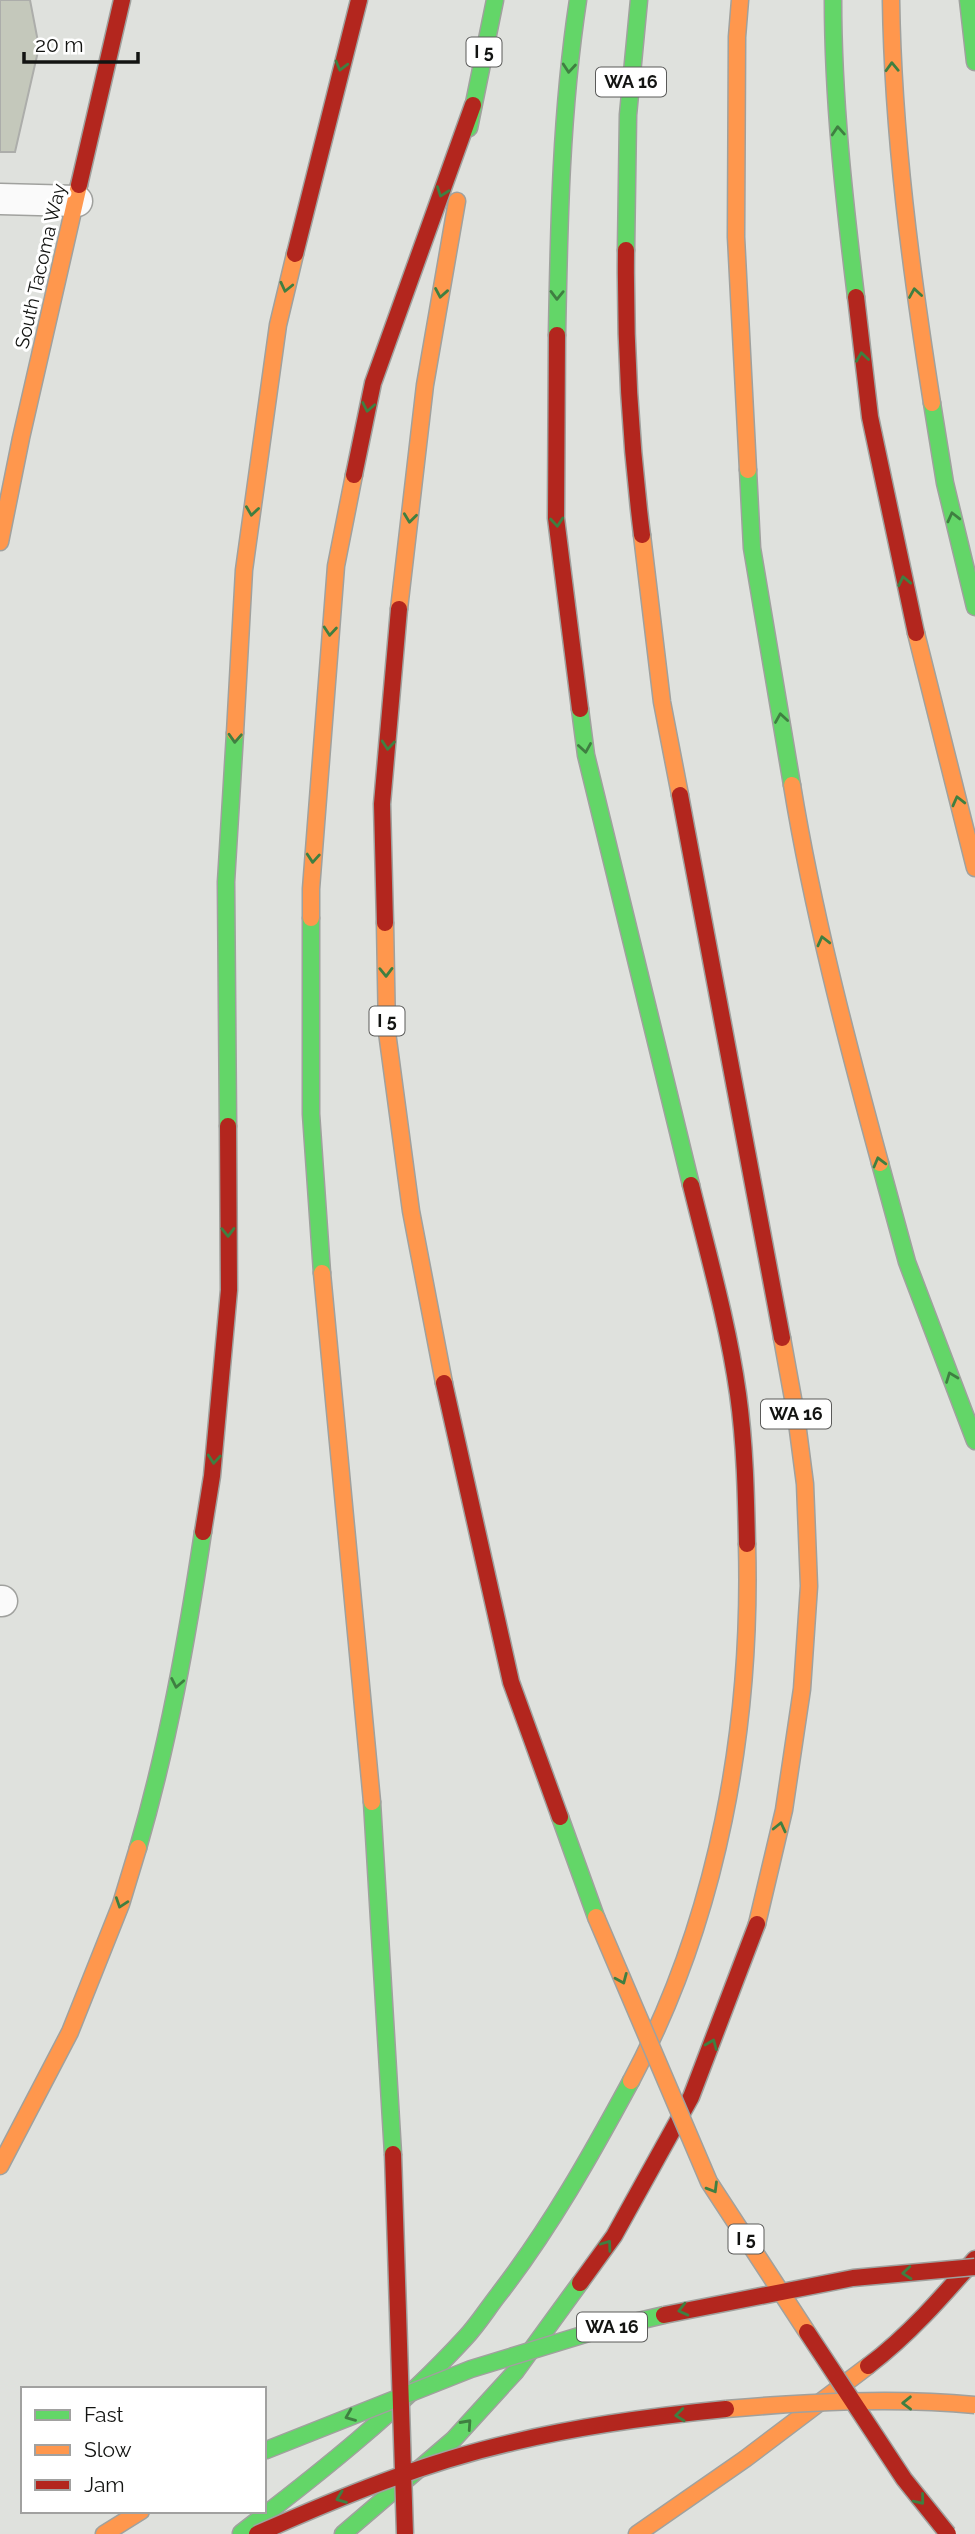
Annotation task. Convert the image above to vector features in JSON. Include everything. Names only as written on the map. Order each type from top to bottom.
[{"type":"main road","name":"South Tacoma Way","points":[[0,542],[21,438],[122,0]]},
{"type":"main road","points":[[0,2166],[70,2032],[121,1904],[157,1783],[190,1617],[212,1476],[229,1290],[226,882],[244,570],[278,325],[359,0]]},
{"type":"main road","name":"I 5","points":[[495,0],[473,105],[425,385],[401,590],[382,804],[387,1032],[411,1211],[450,1417],[508,1669],[596,1917],[709,2182],[904,2479],[948,2534]]},
{"type":"main road","points":[[240,2534],[370,2430],[464,2339],[525,2261],[630,2085],[669,2003],[695,1930],[718,1851],[732,1770],[747,1585],[745,1490],[739,1405],[720,1306],[586,755],[556,518],[559,192],[570,51],[578,0]]},
{"type":"main road","name":"WA 16","points":[[343,2534],[454,2439],[516,2371],[614,2236],[691,2097],[760,1916],[785,1810],[802,1689],[809,1586],[805,1484],[796,1415],[662,702],[635,479],[625,308],[628,115],[639,0]]},
{"type":"main road","points":[[740,0],[737,37],[736,237],[755,561],[806,870],[847,1041],[906,1262],[975,1441]]},
{"type":"main road","points":[[833,0],[833,56],[842,178],[854,299],[870,417],[907,595],[975,867]]},
{"type":"main road","points":[[891,0],[892,72],[910,261],[945,483],[975,607]]},
{"type":"main road","points":[[968,0],[975,62]]},
{"type":"main road","points":[[405,2534],[393,2154],[370,1770],[317,1220],[311,1101],[311,890],[336,565],[373,383],[473,105]]},
{"type":"main road","points":[[637,2534],[744,2459],[887,2352],[947,2292],[975,2259]]},
{"type":"main road","name":"WA 16","points":[[266,2450],[471,2369],[592,2332],[701,2306],[853,2278],[975,2267]]},
{"type":"main road","points":[[257,2534],[313,2509],[420,2468],[513,2442],[636,2420],[766,2406],[946,2402],[975,2404]]},
{"type":"main road","points":[[104,2534],[138,2513]]},
{"type":"street","points":[[0,200],[77,201]]},
{"type":"building","points":[[0,0],[30,0],[39,47],[15,152],[0,152]]},
{"type":"traffic: fast","points":[[469,128],[495,0]]},
{"type":"traffic: fast","points":[[557,335],[564,125],[578,0]]},
{"type":"traffic: fast","points":[[626,250],[628,115],[639,0]]},
{"type":"traffic: fast","points":[[833,0],[837,112],[856,297]]},
{"type":"traffic: fast","points":[[968,0],[975,62]]},
{"type":"traffic: fast","points":[[932,403],[945,483],[975,607]]},
{"type":"traffic: fast","points":[[748,470],[752,548],[792,785]]},
{"type":"traffic: fast","points":[[580,709],[586,755],[691,1185]]},
{"type":"traffic: fast","points":[[228,1126],[226,882],[235,733]]},
{"type":"traffic: fast","points":[[311,918],[311,1114],[322,1273]]},
{"type":"traffic: fast","points":[[880,1163],[907,1262],[975,1441]]},
{"type":"traffic: fast","points":[[138,1848],[176,1692],[203,1532]]},
{"type":"traffic: fast","points":[[372,1802],[393,2154]]},
{"type":"traffic: fast","points":[[560,1817],[596,1917]]},
{"type":"traffic: fast","points":[[241,2533],[386,2415],[470,2332],[553,2217],[631,2081]]},
{"type":"traffic: fast","points":[[343,2534],[454,2439],[516,2371],[580,2283]]},
{"type":"traffic: fast","points":[[266,2450],[471,2369],[592,2332],[664,2315]]},
{"type":"traffic: slow","points":[[740,0],[737,37],[736,237],[748,470]]},
{"type":"traffic: slow","points":[[891,0],[895,102],[904,203],[932,403]]},
{"type":"traffic: slow","points":[[0,542],[79,185]]},
{"type":"traffic: slow","points":[[399,609],[425,385],[457,201]]},
{"type":"traffic: slow","points":[[235,733],[244,570],[278,325],[295,254]]},
{"type":"traffic: slow","points":[[311,918],[336,566],[354,475]]},
{"type":"traffic: slow","points":[[642,535],[662,702],[680,795]]},
{"type":"traffic: slow","points":[[916,633],[975,868]]},
{"type":"traffic: slow","points":[[792,785],[820,928],[880,1163]]},
{"type":"traffic: slow","points":[[385,923],[387,1032],[411,1211],[444,1383]]},
{"type":"traffic: slow","points":[[322,1273],[372,1802]]},
{"type":"traffic: slow","points":[[757,1924],[784,1810],[802,1689],[809,1586],[805,1484],[782,1338]]},
{"type":"traffic: slow","points":[[631,2081],[661,2019],[687,1954],[707,1888],[723,1820],[743,1683],[747,1544]]},
{"type":"traffic: slow","points":[[0,2166],[70,2032],[121,1904],[138,1848]]},
{"type":"traffic: slow","points":[[596,1917],[709,2182],[807,2332]]},
{"type":"traffic: slow","points":[[637,2534],[745,2459],[868,2366]]},
{"type":"traffic: slow","points":[[726,2409],[850,2401],[975,2405]]},
{"type":"traffic: slow","points":[[104,2534],[138,2513]]},
{"type":"traffic: jam","points":[[79,185],[122,0]]},
{"type":"traffic: jam","points":[[295,254],[359,0]]},
{"type":"traffic: jam","points":[[354,475],[373,383],[473,105]]},
{"type":"traffic: jam","points":[[626,250],[629,392],[642,535]]},
{"type":"traffic: jam","points":[[856,297],[870,417],[916,633]]},
{"type":"traffic: jam","points":[[557,335],[556,518],[580,709]]},
{"type":"traffic: jam","points":[[385,923],[382,804],[399,609]]},
{"type":"traffic: jam","points":[[680,795],[782,1338]]},
{"type":"traffic: jam","points":[[203,1532],[212,1476],[229,1290],[228,1126]]},
{"type":"traffic: jam","points":[[691,1185],[734,1367],[744,1450],[747,1544]]},
{"type":"traffic: jam","points":[[444,1383],[511,1682],[560,1817]]},
{"type":"traffic: jam","points":[[580,2283],[614,2236],[691,2097],[757,1924]]},
{"type":"traffic: jam","points":[[393,2154],[405,2534]]},
{"type":"traffic: jam","points":[[868,2366],[911,2329],[975,2259]]},
{"type":"traffic: jam","points":[[664,2315],[853,2278],[975,2267]]},
{"type":"traffic: jam","points":[[807,2332],[904,2479],[948,2534]]},
{"type":"traffic: jam","points":[[257,2534],[383,2482],[481,2450],[593,2426],[726,2409]]}]
